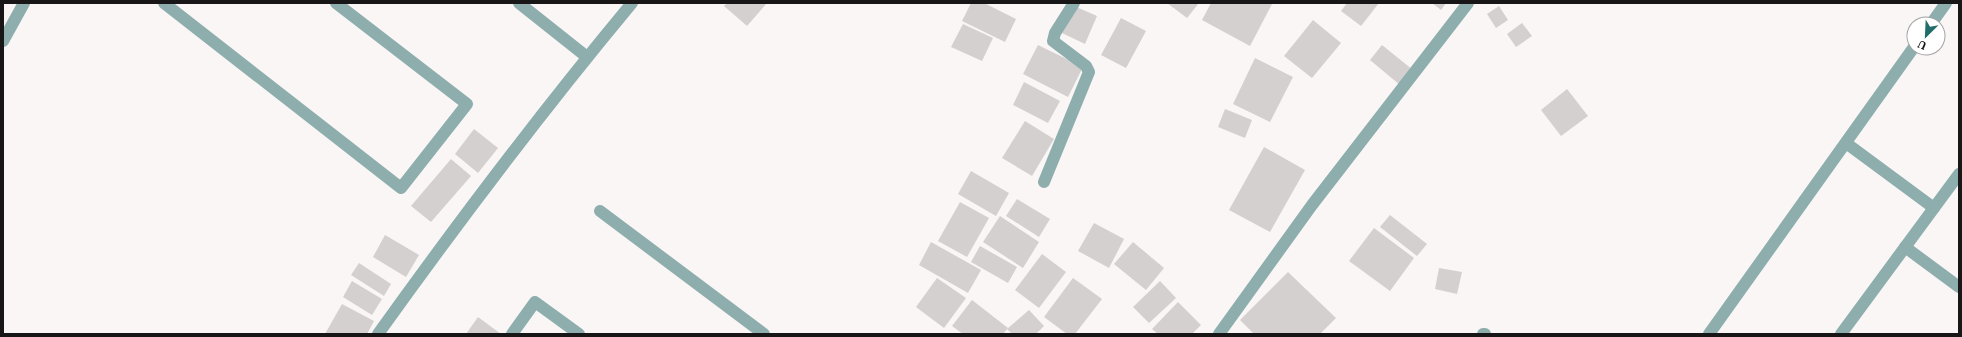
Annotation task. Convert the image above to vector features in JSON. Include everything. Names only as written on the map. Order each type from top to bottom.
[{"type":"street","points":[[3,42],[24,3]]},
{"type":"street","points":[[164,3],[401,188],[467,104],[336,3]]},
{"type":"street","points":[[519,3],[587,57]]},
{"type":"street","points":[[378,334],[460,220],[587,57],[632,3]]},
{"type":"street","points":[[1044,182],[1089,72],[1086,66],[1053,41],[1055,33],[1074,3]]},
{"type":"street","points":[[1219,334],[1312,205],[1468,3]]},
{"type":"street","points":[[1937,16],[1946,3]]},
{"type":"street","points":[[1709,334],[1908,56]]},
{"type":"street","points":[[1846,143],[1934,208]]},
{"type":"street","points":[[1842,334],[1959,174]]},
{"type":"street","points":[[600,211],[764,334]]},
{"type":"street","points":[[1905,247],[1959,287]]},
{"type":"street","points":[[512,334],[535,302],[579,334]]},
{"type":"building","points":[[727,3],[767,3],[747,26],[724,6]]},
{"type":"building","points":[[971,3],[984,3],[1016,19],[1005,42],[962,21]]},
{"type":"building","points":[[1167,3],[1199,3],[1187,18]]},
{"type":"building","points":[[1211,3],[1272,4],[1250,46],[1202,20]]},
{"type":"building","points":[[1347,3],[1379,3],[1361,26],[1341,11]]},
{"type":"building","points":[[1432,3],[1446,3],[1441,10]]},
{"type":"building","points":[[1074,6],[1097,16],[1085,44],[1062,33]]},
{"type":"building","points":[[1499,6],[1508,20],[1496,28],[1487,14]]},
{"type":"building","points":[[1121,18],[1146,31],[1126,68],[1101,55]]},
{"type":"building","points":[[1313,20],[1341,43],[1312,78],[1284,56]]},
{"type":"building","points":[[1522,23],[1532,36],[1516,47],[1507,34]]},
{"type":"building","points":[[963,24],[993,38],[982,61],[951,47]]},
{"type":"building","points":[[1038,45],[1083,67],[1068,97],[1023,74]]},
{"type":"building","points":[[1382,45],[1413,70],[1400,85],[1370,60]]},
{"type":"building","points":[[1255,58],[1293,77],[1270,122],[1233,104]]},
{"type":"building","points":[[1024,82],[1060,101],[1048,123],[1013,105]]},
{"type":"building","points":[[1567,89],[1588,116],[1561,136],[1541,110]]},
{"type":"building","points":[[1225,109],[1252,120],[1245,138],[1218,127]]},
{"type":"building","points":[[1025,121],[1054,139],[1032,176],[1002,158]]},
{"type":"building","points":[[474,129],[498,148],[478,173],[455,154]]},
{"type":"building","points":[[1264,147],[1305,170],[1270,232],[1229,210]]},
{"type":"building","points":[[451,159],[471,176],[431,222],[411,206]]},
{"type":"building","points":[[971,171],[1009,193],[996,216],[958,194]]},
{"type":"building","points":[[1017,199],[1050,219],[1039,237],[1006,216]]},
{"type":"building","points":[[960,202],[989,218],[967,257],[938,241]]},
{"type":"building","points":[[1390,215],[1427,244],[1417,256],[1380,227]]},
{"type":"building","points":[[1000,216],[1039,242],[1023,268],[983,242]]},
{"type":"building","points":[[1094,223],[1124,239],[1109,268],[1078,251]]},
{"type":"building","points":[[1374,228],[1414,258],[1390,291],[1349,261]]},
{"type":"building","points":[[385,235],[419,255],[406,277],[373,257]]},
{"type":"building","points":[[931,242],[981,270],[968,293],[919,265]]},
{"type":"building","points":[[1133,242],[1164,268],[1146,290],[1114,264]]},
{"type":"building","points":[[980,246],[1017,267],[1008,283],[971,262]]},
{"type":"building","points":[[1042,254],[1066,272],[1039,308],[1015,290]]},
{"type":"building","points":[[359,263],[391,284],[384,296],[351,275]]},
{"type":"building","points":[[1439,268],[1462,272],[1457,294],[1435,289]]},
{"type":"building","points":[[1288,272],[1336,318],[1320,334],[1254,334],[1240,320]]},
{"type":"building","points":[[937,278],[966,298],[944,328],[916,307]]},
{"type":"building","points":[[1073,278],[1102,299],[1075,334],[1067,334],[1044,317]]},
{"type":"building","points":[[352,281],[382,299],[372,315],[343,297]]},
{"type":"building","points":[[1160,281],[1176,298],[1149,323],[1133,307]]},
{"type":"building","points":[[972,300],[1008,328],[1003,334],[963,334],[952,326]]},
{"type":"building","points":[[1178,302],[1201,325],[1192,334],[1158,334],[1152,329]]},
{"type":"building","points":[[342,304],[374,321],[367,334],[325,334]]},
{"type":"building","points":[[1029,310],[1044,326],[1036,334],[1012,334],[1007,329]]},
{"type":"building","points":[[478,317],[501,334],[466,334]]}]
